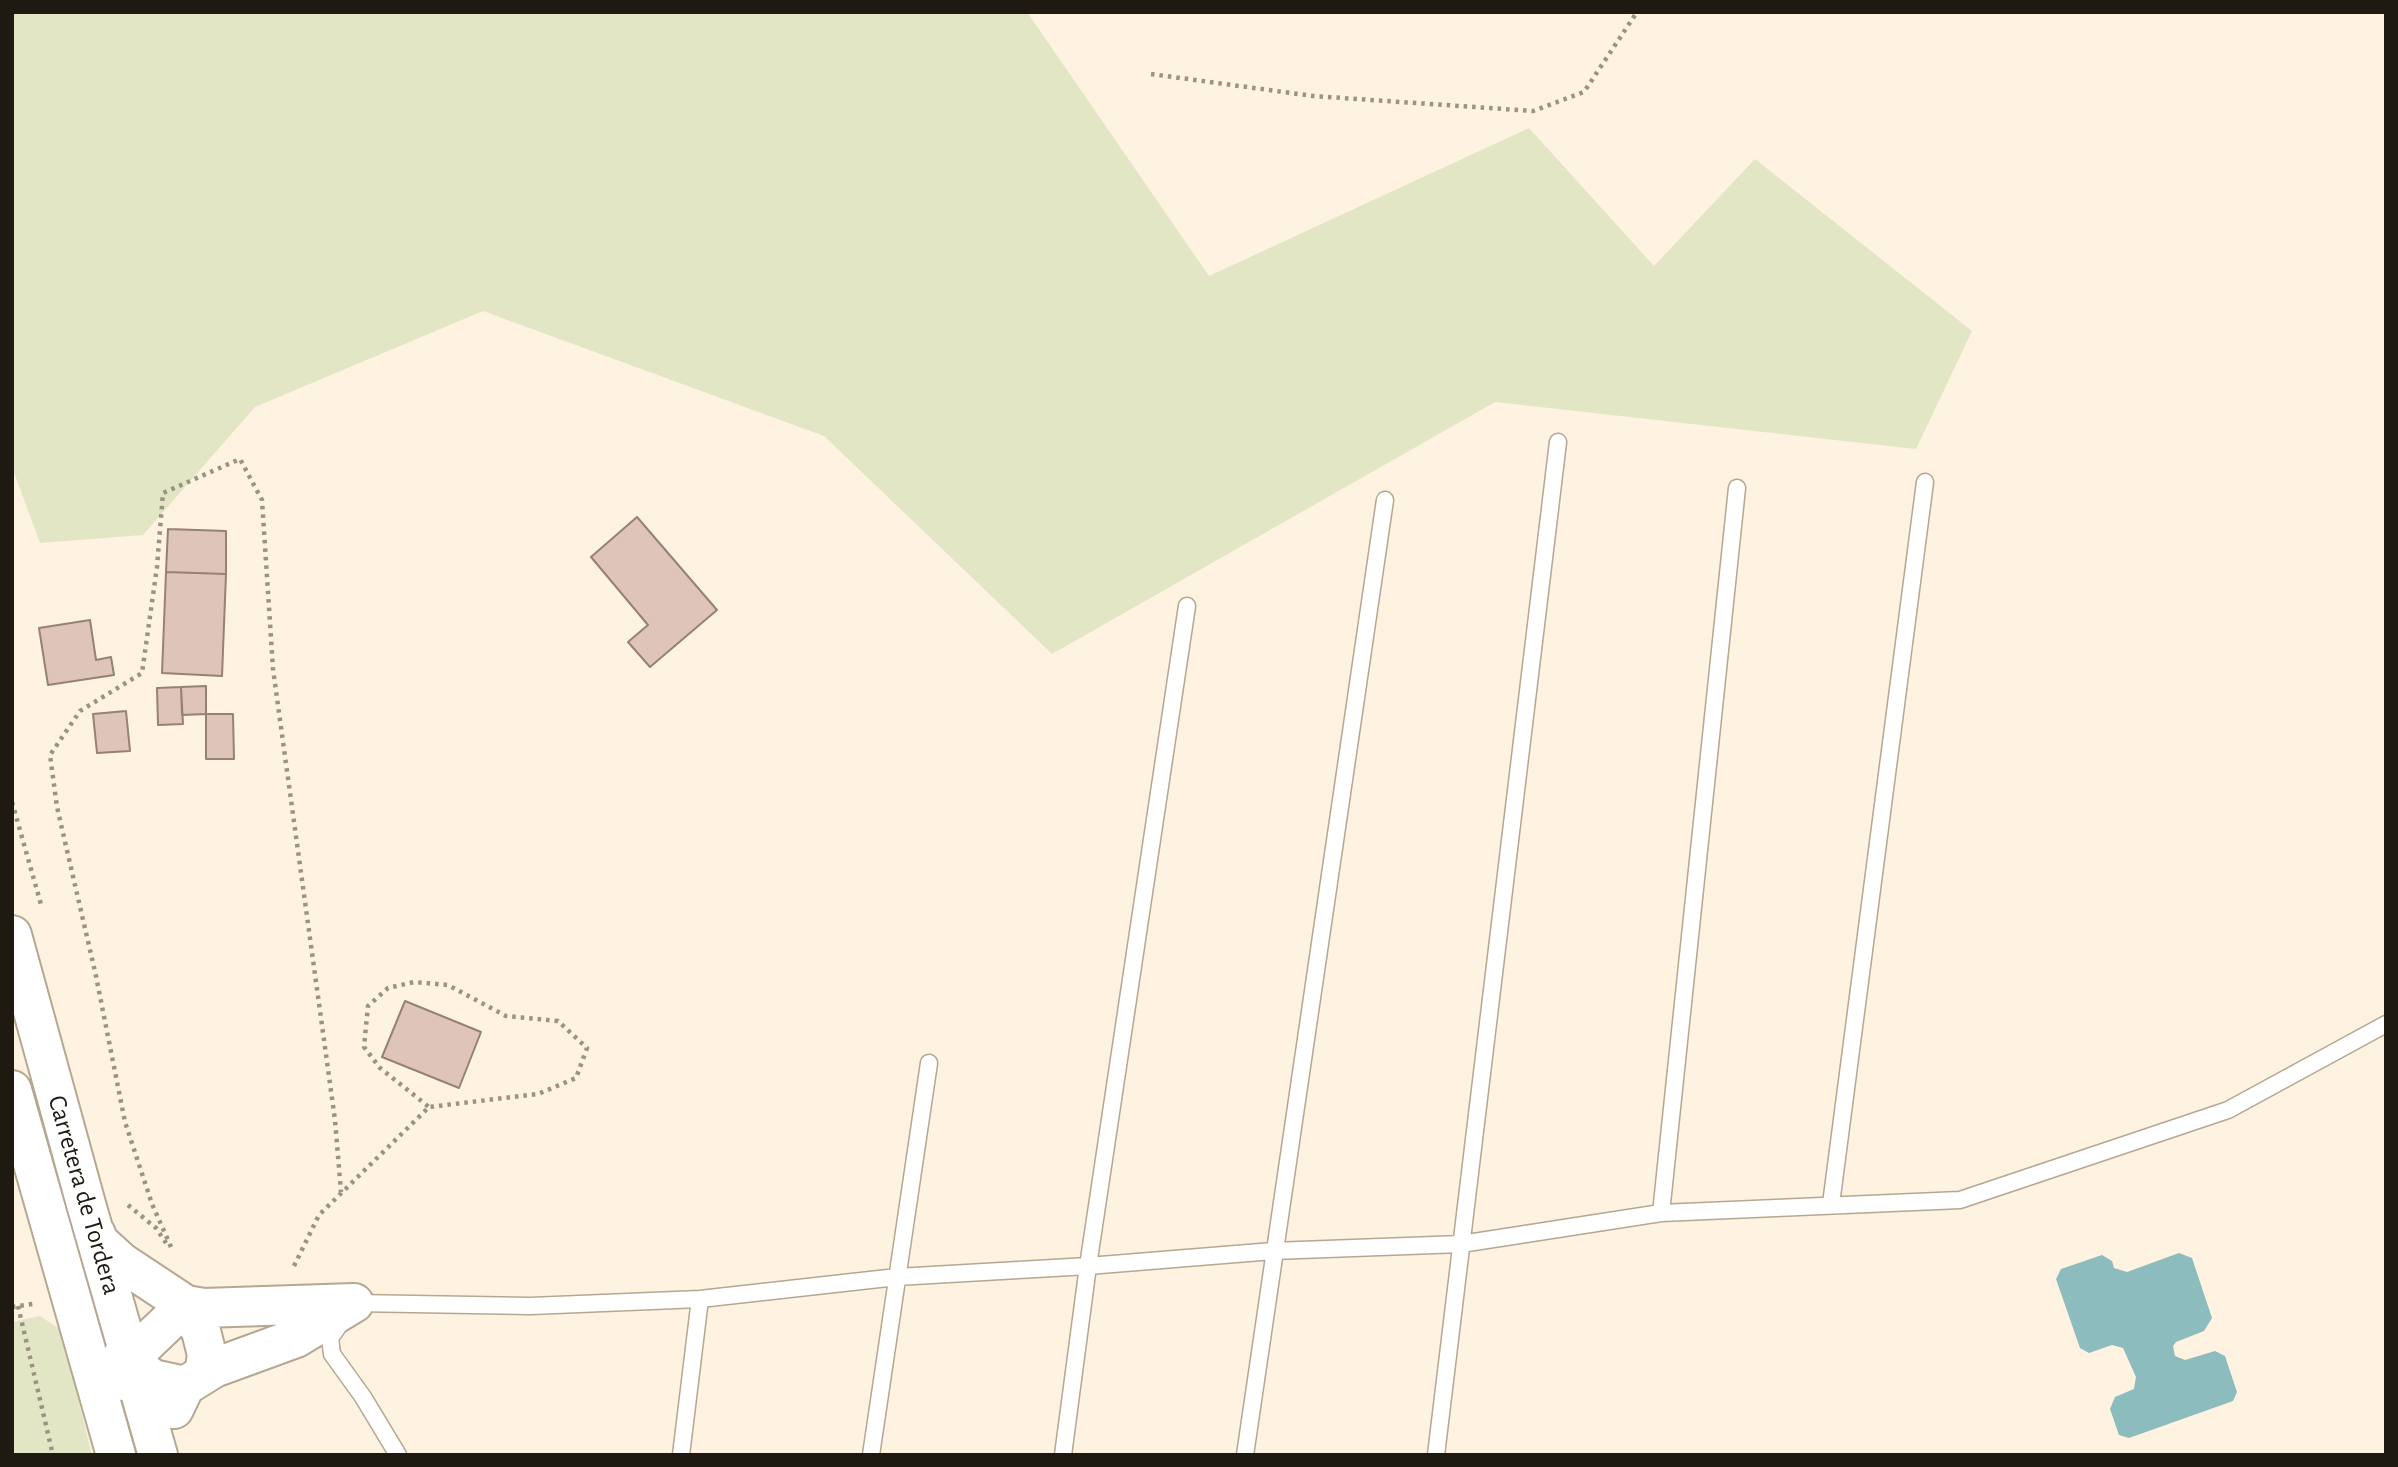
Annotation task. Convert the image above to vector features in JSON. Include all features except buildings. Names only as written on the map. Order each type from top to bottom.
[{"type":"main road","name":"Carretera de Tordera","points":[[29,927],[86,1204],[159,1455]]},
{"type":"main road","points":[[12,1012],[109,1350],[153,1379],[195,1380],[214,1368],[296,1338],[354,1303]]},
{"type":"main road","points":[[12,1090],[116,1455]]},
{"type":"main road","points":[[86,1204],[98,1241],[121,1262],[186,1305],[204,1308],[354,1303]]},
{"type":"main road","points":[[139,1455],[120,1386],[144,1346],[186,1305]]},
{"type":"main road","points":[[159,1455],[169,1421],[208,1355],[201,1331],[186,1305]]},
{"type":"lane","points":[[1436,1455],[1558,442]]},
{"type":"lane","points":[[1831,1204],[1925,482]]},
{"type":"lane","points":[[1661,1213],[1737,488]]},
{"type":"lane","points":[[1245,1455],[1385,500]]},
{"type":"lane","points":[[1063,1455],[1088,1266],[1187,606]]},
{"type":"lane","points":[[394,1453],[363,1396],[332,1354],[330,1338],[354,1303],[531,1306],[701,1299],[897,1276],[1088,1266],[1273,1251],[1461,1244],[1661,1213],[1960,1200],[2228,1110],[2386,1024]]},
{"type":"lane","points":[[871,1455],[929,1063]]},
{"type":"lane","points":[[681,1455],[701,1299]]},
{"type":"path","points":[[1151,75],[1313,96],[1533,111],[1584,92],[1637,12]]},
{"type":"path","points":[[127,1204],[156,1228],[176,1259],[152,1203],[125,1122],[96,976],[57,807],[50,755],[80,711],[142,673],[163,494],[240,458],[262,500],[273,669],[335,1120],[341,1192]]},
{"type":"path","points":[[12,802],[29,927]]},
{"type":"path","points":[[277,1306],[319,1215],[429,1107],[538,1094],[576,1078],[587,1048],[558,1021],[506,1016],[448,985],[414,982],[388,988],[368,1006],[364,1047],[380,1068],[429,1107]]},
{"type":"path","points":[[18,1306],[53,1455]]},
{"type":"green space","points":[[12,12],[1027,12],[1209,276],[1529,128],[1654,266],[1755,159],[1972,331],[1916,449],[1495,402],[1052,654],[824,436],[483,311],[255,407],[143,535],[40,543],[12,467]]},
{"type":"green space","points":[[40,1316],[61,1330],[92,1455],[12,1455],[12,1322]]},
{"type":"water","points":[[2179,1253],[2192,1258],[2212,1318],[2204,1331],[2176,1342],[2173,1346],[2175,1356],[2185,1360],[2215,1351],[2225,1356],[2237,1392],[2233,1401],[2129,1438],[2119,1435],[2110,1409],[2115,1397],[2134,1389],[2136,1377],[2123,1348],[2112,1345],[2089,1353],[2080,1348],[2056,1279],[2061,1269],[2102,1255],[2112,1261],[2114,1268],[2127,1272]]}]
